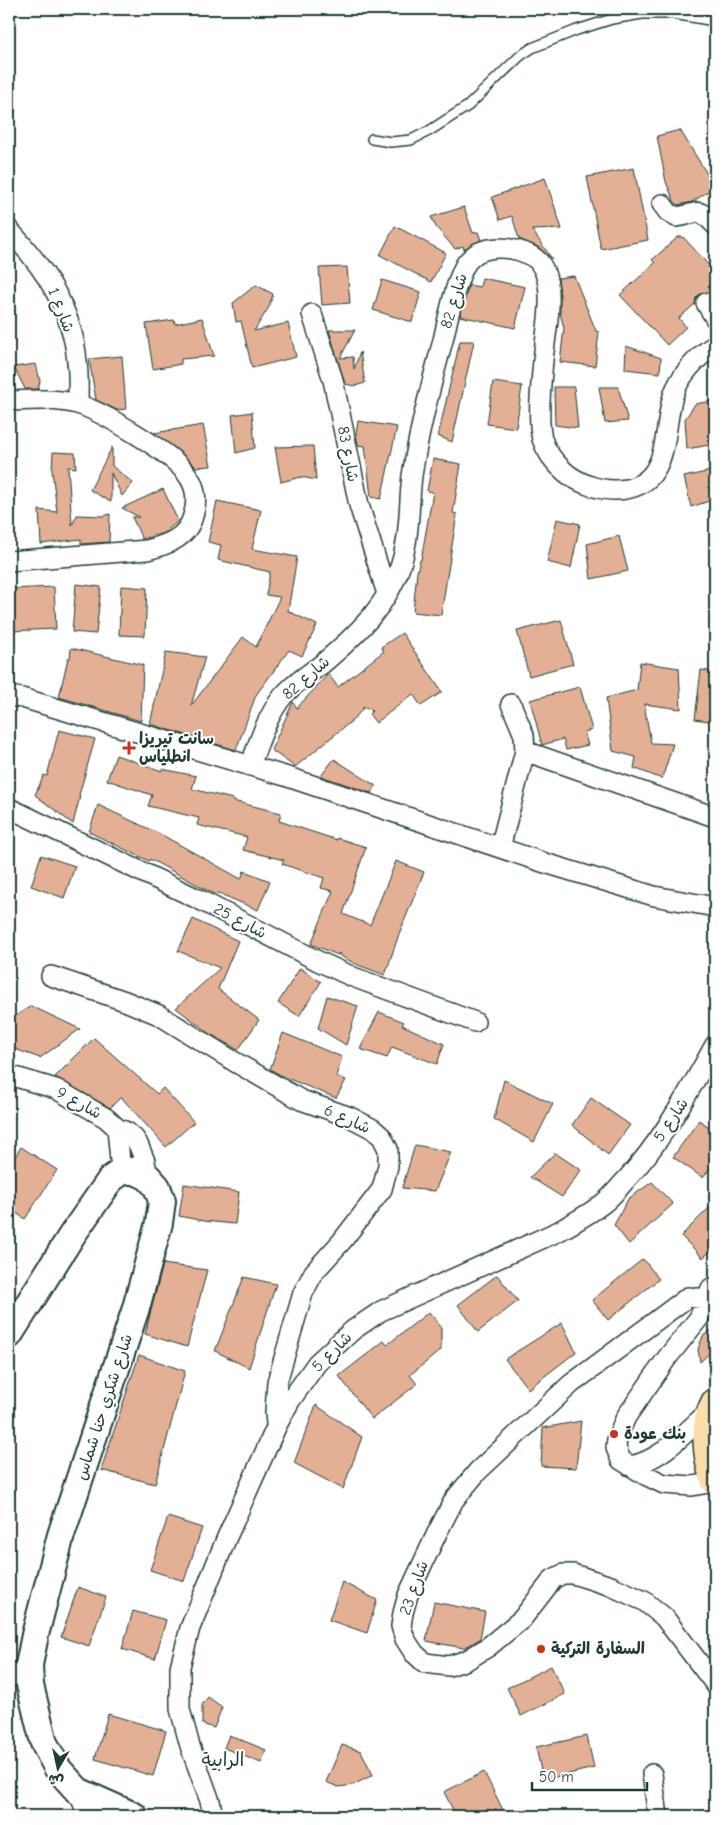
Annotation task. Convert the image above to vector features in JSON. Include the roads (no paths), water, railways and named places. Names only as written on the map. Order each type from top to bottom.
[{"type":"highway","points":[[714,1405],[708,1427],[709,1452],[715,1481]]},
{"type":"street","points":[[662,204],[668,212],[676,217],[698,211],[715,225]]},
{"type":"street","name":"شارع 1","points":[[9,230],[40,266],[53,286],[65,311],[77,361],[78,404]]},
{"type":"street","name":"شارع 82","points":[[250,766],[266,725],[282,697],[290,688],[360,630],[387,594],[402,563],[412,480],[425,405],[454,298],[466,263],[474,255],[485,249],[509,247],[530,254],[540,263],[548,284],[549,306],[542,369],[540,419],[542,439],[547,451],[558,466],[577,481],[600,488],[627,489],[640,484],[651,475],[664,454],[673,396],[677,384],[696,361],[715,346]]},
{"type":"street","name":"شارع 83","points":[[312,314],[333,380],[359,504],[387,594]]},
{"type":"street","points":[[9,401],[53,401],[78,404],[132,432],[158,448],[181,466],[195,489],[196,507],[191,523],[180,537],[165,545],[147,550],[9,561]]},
{"type":"street","points":[[9,696],[22,698],[298,780],[500,848],[654,896],[715,907]]},
{"type":"street","points":[[500,848],[525,751],[524,735],[510,704]]},
{"type":"street","points":[[525,751],[715,816]]},
{"type":"street","name":"شارع 25","points":[[9,808],[200,900],[352,977],[475,1022]]},
{"type":"street","name":"شارع 6","points":[[51,976],[125,1001],[159,1015],[301,1100],[350,1117],[373,1129],[382,1137],[388,1149],[388,1166],[382,1189],[342,1241],[314,1272],[303,1293],[277,1382],[275,1412],[277,1425]]},
{"type":"street","name":"شارع 5","points":[[213,1816],[210,1801],[190,1746],[180,1709],[180,1666],[190,1628],[227,1537],[277,1425],[290,1401],[317,1363],[353,1330],[381,1311],[559,1231],[606,1201],[639,1166],[657,1142],[690,1092],[715,1045]]},
{"type":"street","name":"شارع 9","points":[[9,1075],[56,1089],[106,1118],[117,1128],[127,1132],[134,1138],[145,1161],[148,1176]]},
{"type":"street","name":"شارع 9","points":[[117,1128],[121,1172]]},
{"type":"street","points":[[9,1335],[111,1179],[121,1172],[135,1172],[148,1176]]},
{"type":"street","name":"شارع شكري حنا شماس","points":[[134,1816],[78,1791],[58,1769],[44,1743],[30,1684],[19,1671],[35,1635],[61,1535],[136,1308],[159,1223],[162,1202],[157,1187],[148,1176]]},
{"type":"street","points":[[715,1280],[711,1295],[699,1318],[667,1358],[626,1417],[617,1438],[616,1448],[621,1460],[664,1484],[692,1486],[715,1481]]},
{"type":"street","name":"شارع 23","points":[[711,1295],[688,1297],[632,1337],[608,1358],[571,1384],[478,1471],[454,1500],[437,1532],[408,1595],[401,1626],[405,1639],[414,1653],[425,1663],[449,1666],[467,1660],[488,1647],[522,1619],[553,1579],[563,1574],[574,1574],[611,1586],[644,1601],[664,1616],[715,1684]]},
{"type":"street","points":[[630,1466],[643,1464],[655,1457],[714,1405]]},
{"type":"street","points":[[652,1774],[658,1816]]},
{"type":"street","points":[[78,1791],[86,1816]]},
{"type":"lane","points":[[372,139],[391,142],[411,140],[429,131],[468,106],[526,52],[577,30],[612,19],[642,14],[673,14],[715,20]]},
{"type":"place","name":"سانت تيريزا انطلياس","points":[[129,748]]},
{"type":"place","name":"بنك عودة","points":[[614,1434]]},
{"type":"place","name":"السفارة التركية","points":[[541,1649]]},
{"type":"district","name":"الرابية","points":[[223,1760]]}]
